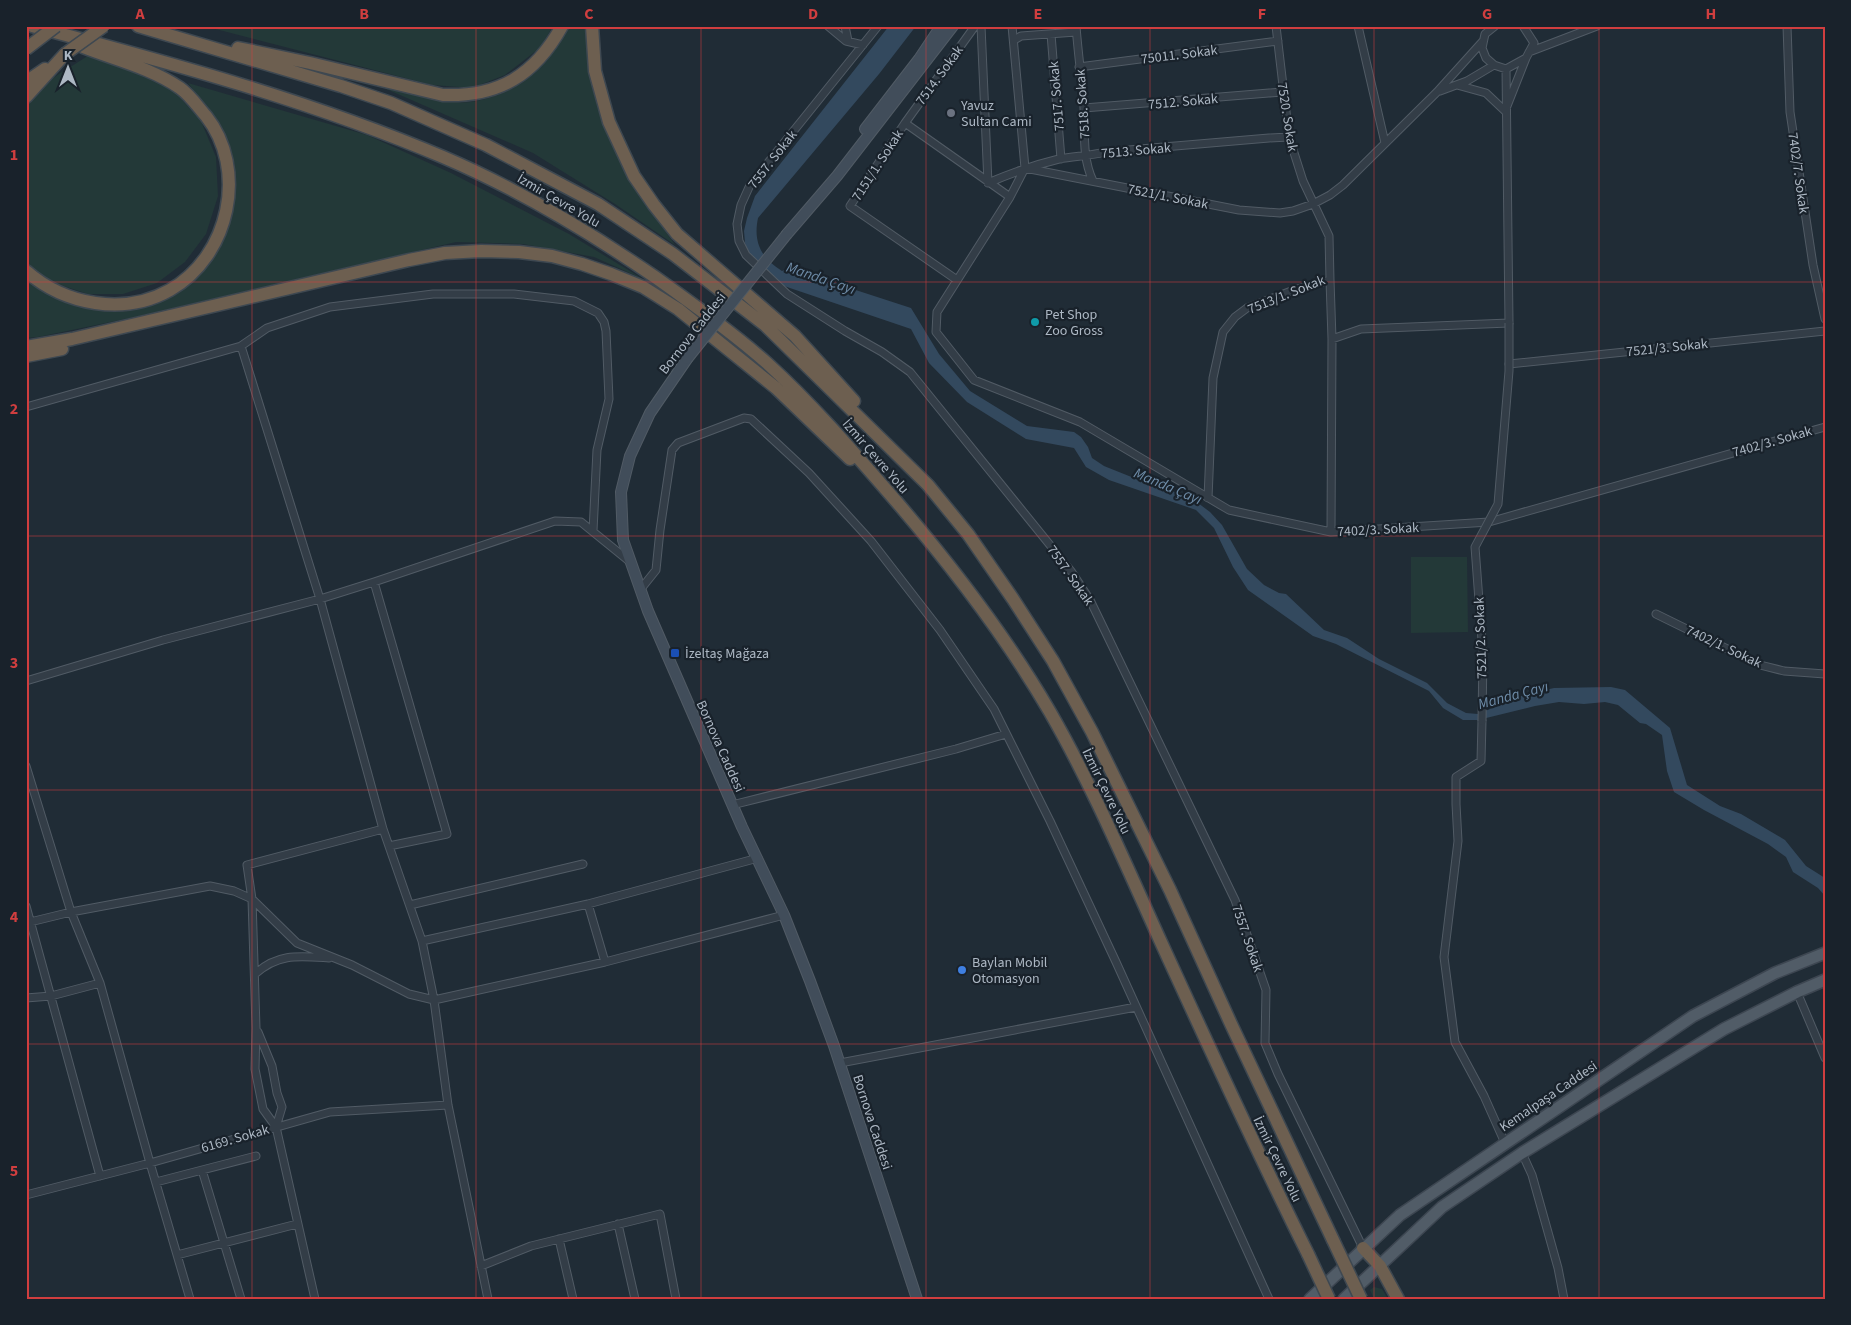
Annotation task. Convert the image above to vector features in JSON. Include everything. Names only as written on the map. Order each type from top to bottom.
[{"type":"highway","name":"İzmir Çevre Yolu","points":[[32,26],[59,30],[239,84],[345,119],[444,158],[505,186],[556,214],[628,259],[683,297],[767,363],[831,427],[912,519],[972,594],[1028,677],[1072,753],[1139,893],[1254,1146],[1329,1299]]},
{"type":"highway","points":[[26,82],[104,26]]},
{"type":"highway","name":"İzmir Çevre Yolu","points":[[138,26],[341,86],[391,103],[486,145],[598,204],[673,254],[765,325],[928,485],[968,534],[1013,599],[1053,661],[1092,732],[1170,890],[1361,1299]]},
{"type":"highway","points":[[152,30],[310,63],[443,95],[460,96],[482,93],[519,77],[539,60],[562,26]]},
{"type":"highway","points":[[592,26],[595,71],[609,122],[634,176],[654,205],[677,234],[795,336],[928,485]]},
{"type":"highway","points":[[26,49],[59,30],[73,43],[150,71],[182,89],[213,125],[221,143],[230,181],[226,217],[208,255],[190,276],[170,290],[147,299],[113,305],[75,299],[55,291],[26,271]]},
{"type":"highway","points":[[26,96],[65,54]]},
{"type":"highway","points":[[26,347],[72,339],[445,254],[481,250],[552,256],[582,264],[643,287],[678,309],[776,388],[912,519]]},
{"type":"highway","points":[[26,356],[60,350],[203,308]]},
{"type":"highway","points":[[1363,1248],[1380,1266],[1398,1299]]},
{"type":"main road","name":"Bornova Caddesi","points":[[916,1299],[840,1063],[810,981],[784,915],[732,805],[640,590],[623,540],[621,492],[630,456],[650,413],[687,359],[787,234],[919,59],[941,26]]},
{"type":"main road","name":"Bornova Caddesi","points":[[787,234],[837,176],[954,26]]},
{"type":"main road","name":"Kemalpaşa Caddesi","points":[[1310,1299],[1400,1215],[1693,1016],[1775,973],[1825,953]]},
{"type":"main road","points":[[1344,1299],[1442,1207],[1522,1153],[1724,1029],[1825,980]]},
{"type":"street","points":[[828,26],[848,41],[863,45]]},
{"type":"street","points":[[845,26],[848,41]]},
{"type":"street","name":"7557. Sokak","points":[[878,26],[750,185],[740,205],[737,224],[739,242],[746,255],[787,294],[882,352],[910,372],[1070,571],[1090,600],[1235,900],[1266,990],[1265,1043],[1278,1074],[1363,1248]]},
{"type":"street","name":"7514. Sokak","points":[[905,123],[975,26]]},
{"type":"street","points":[[980,26],[988,183]]},
{"type":"street","points":[[957,280],[1010,197],[1025,168],[1012,26]]},
{"type":"street","name":"7520. Sokak","points":[[1276,26],[1282,92],[1292,152],[1313,204]]},
{"type":"street","points":[[1358,26],[1385,142]]},
{"type":"street","name":"7521/1. Sokak","points":[[1025,168],[1239,210],[1280,213],[1293,211],[1313,204],[1344,185],[1437,92],[1483,41],[1485,34],[1495,26]]},
{"type":"street","points":[[1457,85],[1486,93],[1505,111],[1527,55],[1534,43],[1524,27],[1534,26]]},
{"type":"street","points":[[1483,41],[1482,48],[1486,58],[1494,65],[1506,69],[1527,55],[1597,26]]},
{"type":"street","name":"7402/7. Sokak","points":[[1786,26],[1790,112],[1812,265],[1825,319]]},
{"type":"street","points":[[1014,40],[1021,36],[1051,34],[1076,29]]},
{"type":"street","name":"7518. Sokak","points":[[1076,29],[1084,108],[1086,156],[1088,170],[1093,181]]},
{"type":"street","name":"7517. Sokak","points":[[1051,34],[1060,159]]},
{"type":"street","name":"75011. Sokak","points":[[1079,67],[1278,41]]},
{"type":"street","points":[[1437,92],[1457,85],[1494,65]]},
{"type":"street","name":"7521/2. Sokak","points":[[1505,1143],[1484,1096],[1455,1042],[1444,956],[1458,841],[1456,777],[1481,761],[1483,654],[1475,548],[1498,504],[1509,364],[1506,69]]},
{"type":"street","name":"7512. Sokak","points":[[1084,108],[1282,92]]},
{"type":"street","name":"7151/1. Sokak","points":[[957,280],[850,206],[905,123],[1010,197]]},
{"type":"street","name":"7513. Sokak","points":[[988,183],[1025,168],[1060,159],[1105,152],[1289,137]]},
{"type":"street","name":"7513/1. Sokak","points":[[1208,498],[1213,378],[1223,332],[1235,317],[1248,308],[1294,290],[1330,280],[1329,236],[1313,204]]},
{"type":"street","name":"7402/3. Sokak","points":[[957,280],[937,312],[936,332],[974,380],[1080,422],[1229,510],[1331,532],[1489,522],[1825,426]]},
{"type":"street","points":[[1330,280],[1332,339],[1331,532]]},
{"type":"street","points":[[26,407],[241,346],[267,328],[330,307],[433,294],[514,294],[574,301],[598,313],[604,322],[606,331],[609,399],[597,450],[593,531]]},
{"type":"street","points":[[1332,339],[1361,329],[1509,322]]},
{"type":"street","name":"7521/3. Sokak","points":[[1509,364],[1825,331]]},
{"type":"street","points":[[241,346],[320,599],[383,829],[422,941],[434,1000],[448,1105],[488,1299]]},
{"type":"street","points":[[640,590],[656,570],[672,450],[678,443],[744,418],[751,419],[810,473],[871,541],[940,630],[994,709],[1050,821],[1269,1299]]},
{"type":"street","points":[[26,681],[163,640],[320,599],[555,521],[581,522],[630,561]]},
{"type":"street","points":[[374,582],[447,834],[389,846]]},
{"type":"street","name":"7402/1. Sokak","points":[[1656,614],[1760,665],[1784,671],[1825,674]]},
{"type":"street","points":[[732,805],[947,751],[1006,734]]},
{"type":"street","points":[[26,766],[70,912],[100,984],[190,1299]]},
{"type":"street","points":[[314,1298],[276,1127],[263,1109],[255,1068],[256,1028],[252,899],[247,865],[383,829]]},
{"type":"street","points":[[422,941],[588,904],[758,858]]},
{"type":"street","points":[[410,905],[583,864]]},
{"type":"street","points":[[29,923],[70,912],[210,886],[234,891],[252,899],[297,943],[352,965],[409,994],[434,1000],[604,962],[784,915]]},
{"type":"street","points":[[588,904],[604,962]]},
{"type":"street","points":[[26,906],[29,923],[100,1176]]},
{"type":"street","points":[[254,974],[265,964],[291,956],[334,958]]},
{"type":"street","points":[[26,998],[51,996],[100,984]]},
{"type":"street","points":[[1797,992],[1825,1058]]},
{"type":"street","points":[[840,1063],[1136,1007]]},
{"type":"street","points":[[256,1028],[272,1066],[277,1093],[282,1107],[276,1127]]},
{"type":"street","name":"6169. Sokak","points":[[26,1194],[150,1163],[330,1112],[448,1105]]},
{"type":"street","points":[[1522,1153],[1532,1175],[1558,1268],[1564,1299]]},
{"type":"street","name":"6169. Sokak","points":[[156,1182],[256,1156]]},
{"type":"street","name":"6169. Sokak","points":[[202,1170],[241,1299]]},
{"type":"street","points":[[481,1266],[531,1246],[660,1214],[676,1299]]},
{"type":"street","points":[[177,1255],[297,1224]]},
{"type":"street","points":[[618,1224],[635,1299]]},
{"type":"street","points":[[559,1239],[573,1299]]},
{"type":"green space","points":[[204,26],[553,26],[541,47],[505,75],[472,88],[432,85]]},
{"type":"green space","points":[[567,26],[586,26],[593,86],[597,106],[604,125],[631,178],[675,245],[615,204],[533,153],[384,88],[451,102],[471,102],[487,99],[516,86],[530,77],[552,54]]},
{"type":"green space","points":[[89,55],[141,74],[175,92],[201,121],[216,157],[218,196],[206,234],[185,262],[157,283],[123,294],[88,294],[54,283],[26,264],[26,101],[47,82]]},
{"type":"green space","points":[[188,83],[367,135],[451,173],[569,234],[643,279],[594,257],[523,244],[456,242],[135,317],[26,338],[26,278],[82,306],[109,311],[137,306],[218,248],[231,219],[235,166],[229,144],[221,126]]},
{"type":"green space","points":[[1411,557],[1467,557],[1468,632],[1411,633]]},
{"type":"green space","points":[[1374,1287],[1382,1289],[1388,1299],[1374,1299],[1370,1290]]},
{"type":"water","points":[[889,26],[916,26],[879,74],[758,218],[758,242],[760,249],[769,261],[782,271],[788,268],[911,308],[939,354],[970,391],[1027,426],[1074,432],[1081,437],[1088,447],[1092,458],[1104,466],[1194,500],[1210,512],[1222,525],[1247,569],[1264,585],[1279,593],[1286,594],[1324,630],[1347,638],[1379,659],[1427,683],[1447,703],[1466,713],[1478,714],[1524,695],[1554,688],[1611,687],[1625,690],[1670,728],[1687,785],[1720,806],[1741,814],[1785,840],[1806,866],[1825,878],[1825,896],[1818,888],[1793,872],[1786,857],[1768,844],[1674,792],[1667,771],[1662,735],[1646,724],[1640,723],[1618,705],[1605,702],[1584,704],[1559,702],[1478,720],[1463,720],[1443,708],[1429,691],[1336,644],[1313,636],[1248,590],[1233,567],[1214,528],[1196,510],[1109,480],[1086,467],[1074,448],[1026,439],[967,402],[929,363],[911,329],[784,286],[748,253],[744,231],[755,196]]},
{"type":"place","name":"Yavuz Sultan Cami","points":[[951,113]]},
{"type":"place","name":"Pet Shop Zoo Gross","points":[[1035,322]]},
{"type":"place","name":"İzeltaş Mağaza","points":[[675,653]]},
{"type":"place","name":"Baylan Mobil Otomasyon","points":[[962,970]]},
{"type":"water label","name":"Manda Çayı","points":[[821,278]]},
{"type":"water label","name":"Manda Çayı","points":[[1168,486]]},
{"type":"water label","name":"Manda Çayı","points":[[1513,695]]}]
